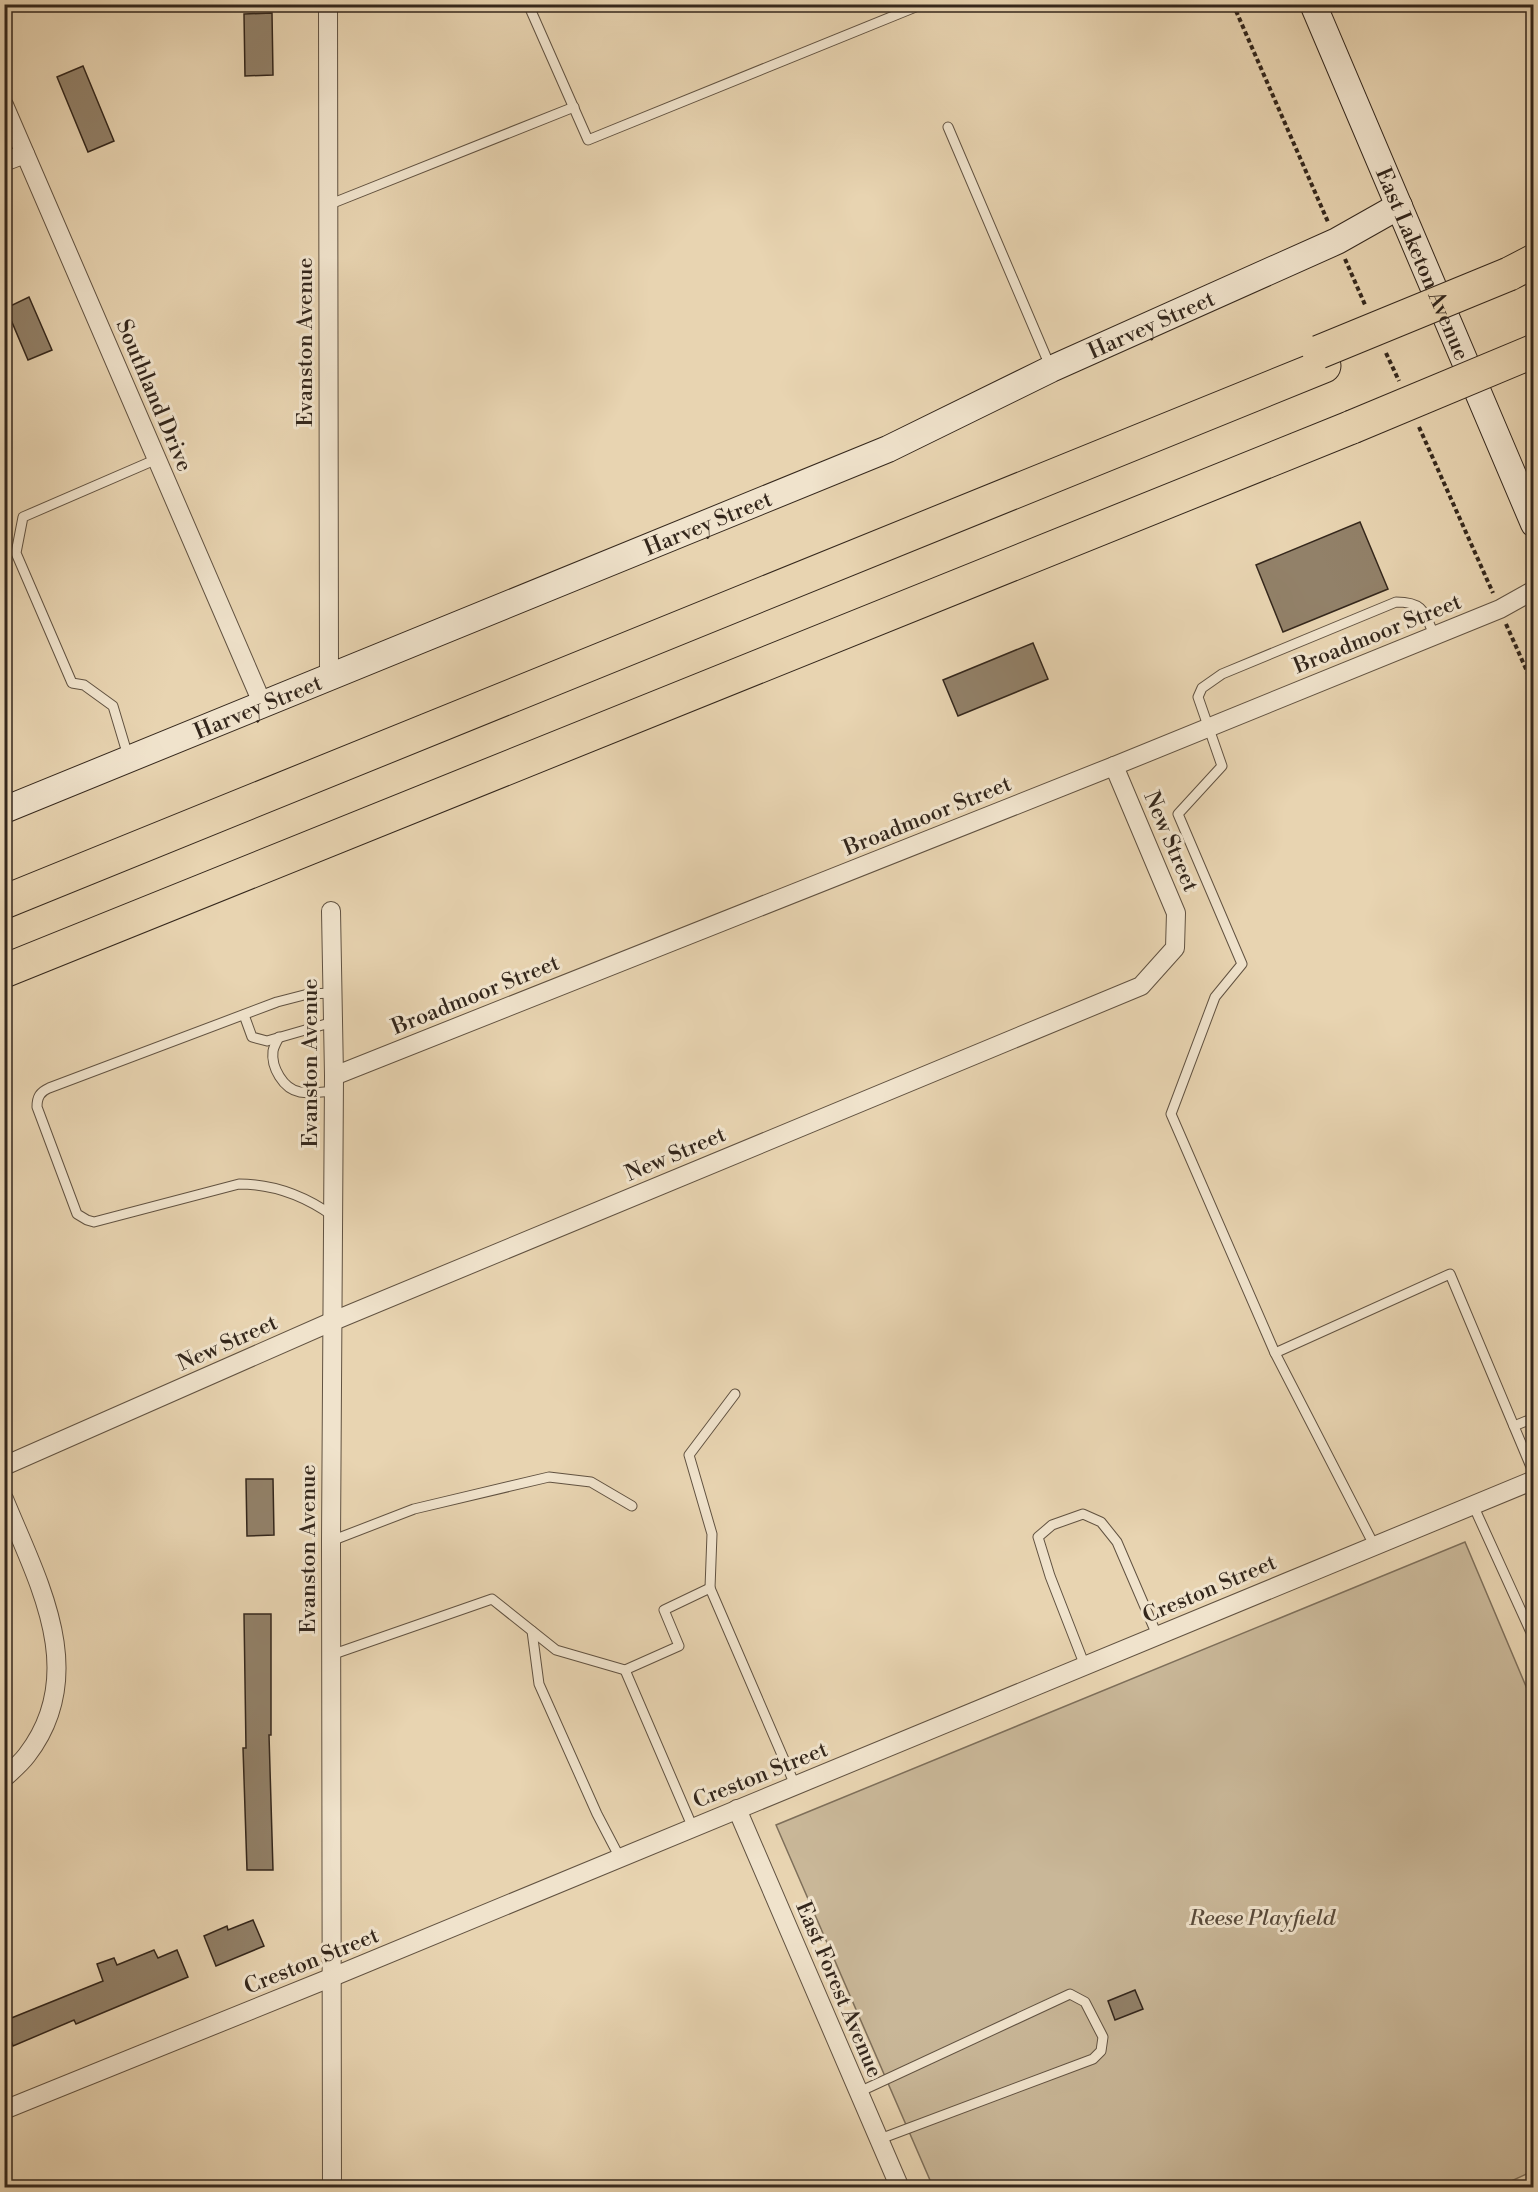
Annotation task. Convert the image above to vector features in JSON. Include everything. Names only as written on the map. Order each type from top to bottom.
[{"type":"highway","points":[[4,902],[1161,432],[1322,359],[1522,277]]},
{"type":"highway","points":[[4,971],[1352,427],[1533,351]]},
{"type":"street","name":"Evanston Avenue","points":[[328,4],[329,679]]},
{"type":"street","name":"East Laketon Avenue","points":[[1314,4],[1533,524]]},
{"type":"street","name":"Southland Drive","points":[[4,105],[262,705]]},
{"type":"street","points":[[4,162],[25,154]]},
{"type":"street","name":"Harvey Street","points":[[4,810],[888,449],[1051,369],[1336,241],[1399,206]]},
{"type":"street","name":"Broadmoor Street","points":[[334,1083],[1500,609],[1533,590]]},
{"type":"street","name":"New Street","points":[[4,1466],[331,1322],[1141,986],[1175,948],[1176,913],[1114,766]]},
{"type":"street","name":"Evanston Avenue","points":[[331,911],[334,1083],[331,1322],[332,2187]]},
{"type":"street","name":"Creston Street","points":[[4,2110],[330,1978],[1533,1480]]},
{"type":"street","points":[[4,1499],[46,1603],[55,1637],[58,1672],[53,1704],[42,1731],[27,1756],[4,1778]]},
{"type":"street","name":"East Forest Avenue","points":[[736,1809],[900,2187]]},
{"type":"lane","points":[[528,4],[588,140],[923,4]]},
{"type":"lane","points":[[328,205],[574,106]]},
{"type":"lane","points":[[948,127],[1051,369]]},
{"type":"lane","points":[[129,759],[113,706],[84,685],[72,683],[16,553],[23,517],[156,459]]},
{"type":"lane","points":[[1374,1545],[1275,1353],[1171,1114],[1215,997],[1242,964],[1178,814],[1222,766],[1198,697],[1202,688],[1222,674],[1396,602],[1413,602],[1422,610],[1434,635]]},
{"type":"lane","points":[[332,993],[300,995],[42,1091],[37,1099],[37,1107],[77,1214],[81,1218],[94,1222],[239,1184],[256,1184],[300,1196],[333,1216]]},
{"type":"lane","points":[[244,1015],[252,1037],[267,1041],[333,1022]]},
{"type":"lane","points":[[279,1037],[273,1049],[273,1062],[285,1084],[292,1090],[300,1092],[334,1083]]},
{"type":"lane","points":[[1275,1353],[1450,1274],[1533,1474]]},
{"type":"lane","points":[[735,1394],[689,1455],[712,1534],[710,1588],[795,1785]]},
{"type":"lane","points":[[1514,1426],[1533,1418]]},
{"type":"lane","points":[[331,1541],[414,1509],[549,1477],[591,1482],[632,1506]]},
{"type":"lane","points":[[1473,1505],[1533,1639]]},
{"type":"lane","points":[[1085,1666],[1050,1576],[1038,1537],[1052,1525],[1083,1514],[1101,1522],[1118,1542],[1157,1635]]},
{"type":"lane","points":[[331,1655],[492,1599],[556,1650],[625,1670],[679,1646],[664,1610],[710,1588]]},
{"type":"lane","points":[[532,1631],[539,1684],[597,1814],[620,1858]]},
{"type":"lane","points":[[625,1670],[693,1827]]},
{"type":"lane","points":[[859,2092],[1070,1994],[1085,2002],[1103,2037],[1101,2051],[1093,2059],[880,2139]]},
{"type":"green space","name":"Reese Playfield","points":[[1465,1542],[1533,1703],[1533,2171],[1496,2188],[933,2187],[776,1825]]},
{"type":"building","points":[[272,13],[273,75],[245,76],[244,14]]},
{"type":"building","points":[[83,66],[114,141],[88,152],[57,77]]},
{"type":"building","points":[[29,297],[52,350],[28,360],[6,308]]},
{"type":"building","points":[[1360,522],[1388,589],[1283,632],[1256,565]]},
{"type":"building","points":[[1033,643],[1048,679],[958,716],[943,680]]},
{"type":"building","points":[[246,1479],[273,1479],[274,1535],[247,1536]]},
{"type":"building","points":[[244,1614],[271,1614],[271,1735],[269,1735],[273,1870],[247,1870],[243,1748],[246,1748]]},
{"type":"building","points":[[253,1920],[264,1946],[216,1966],[204,1936],[227,1926],[228,1930]]},
{"type":"building","points":[[154,1950],[158,1958],[177,1950],[188,1977],[76,2024],[74,2020],[13,2046],[4,2021],[103,1981],[97,1964],[114,1958],[117,1965]]},
{"type":"building","points":[[1135,1990],[1143,2009],[1115,2020],[1108,2001]]}]
